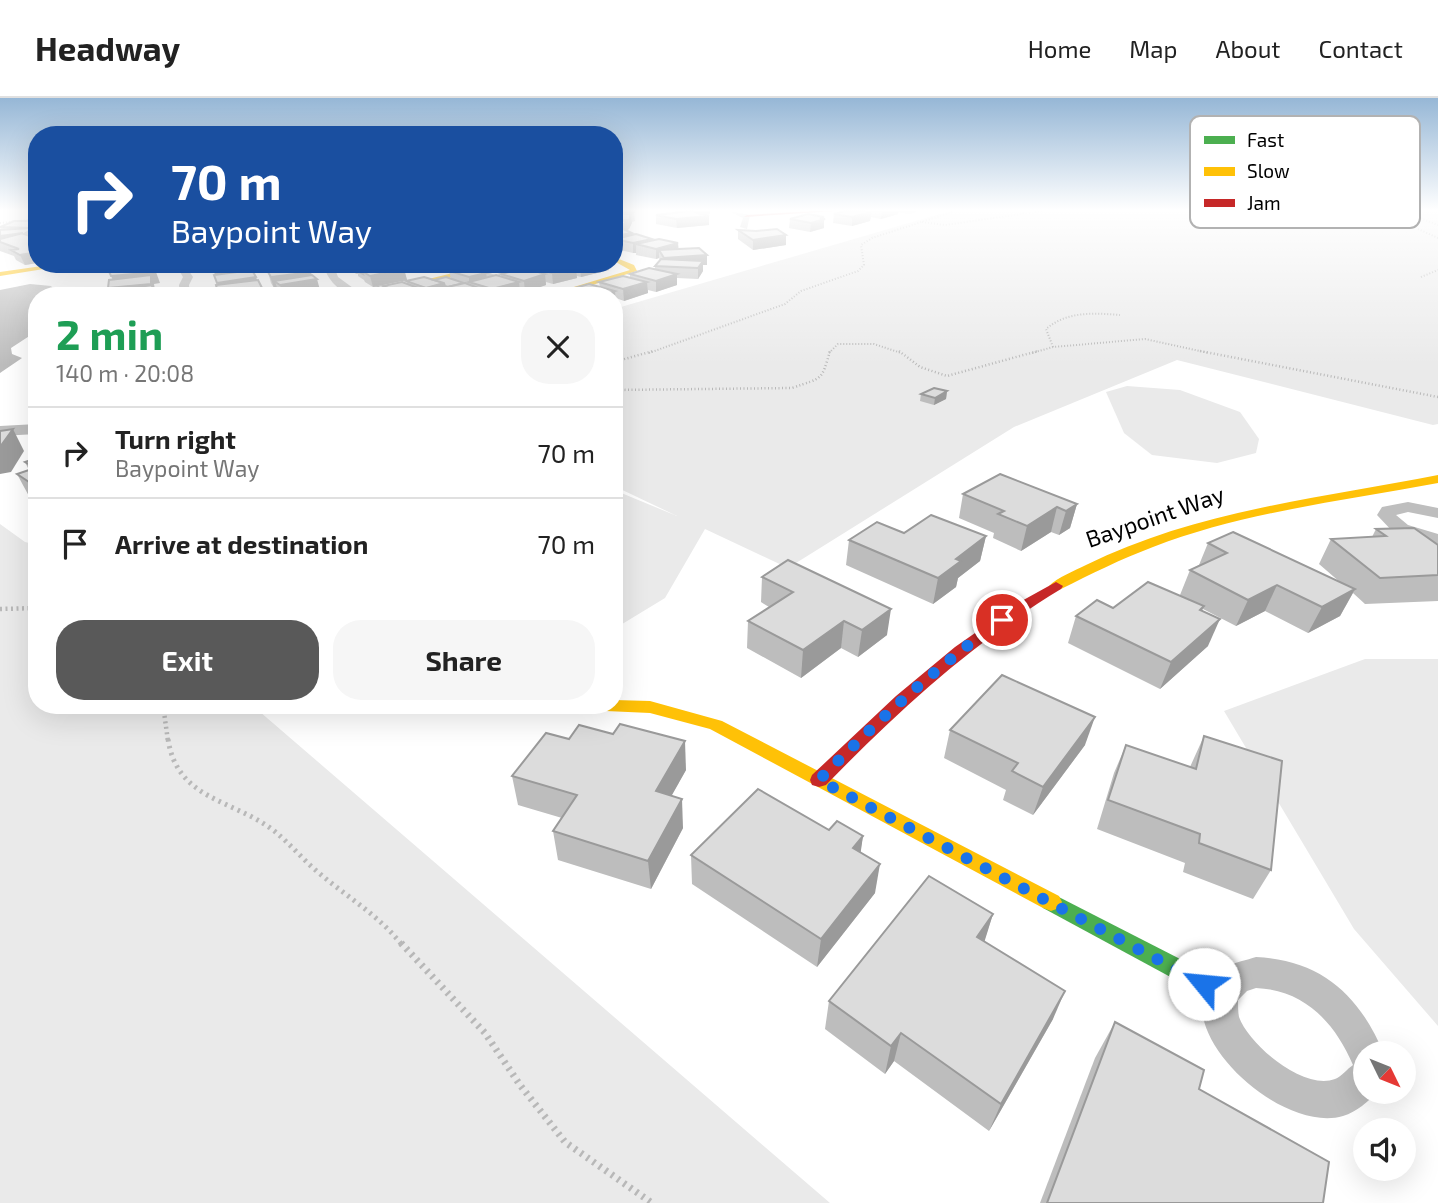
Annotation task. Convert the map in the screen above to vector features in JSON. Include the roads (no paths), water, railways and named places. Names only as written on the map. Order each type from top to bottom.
[{"type":"street","points":[[579,287],[634,271],[632,266],[623,263]]},
{"type":"street","points":[[0,274],[28,270]]},
{"type":"street","points":[[331,273],[333,279],[347,287]]},
{"type":"street","points":[[395,287],[445,273]]},
{"type":"street","points":[[482,273],[505,282]]},
{"type":"street","points":[[0,431],[28,429]]},
{"type":"street","name":"Baypoint Way","points":[[819,780],[893,705],[959,650],[1082,568],[1195,526],[1252,511],[1371,493],[1438,479]]},
{"type":"street","points":[[1371,493],[1399,507]]},
{"type":"street","points":[[1438,513],[1399,507],[1392,508],[1386,515],[1393,524],[1411,533],[1438,540]]},
{"type":"street","points":[[623,706],[650,707],[716,725],[1222,992]]},
{"type":"street","points":[[1353,1092],[1344,1098],[1325,1100],[1282,1087],[1253,1067],[1230,1041],[1221,1015],[1222,992],[1230,981],[1246,974],[1265,972],[1286,976],[1331,1001],[1349,1020],[1362,1041]]}]
